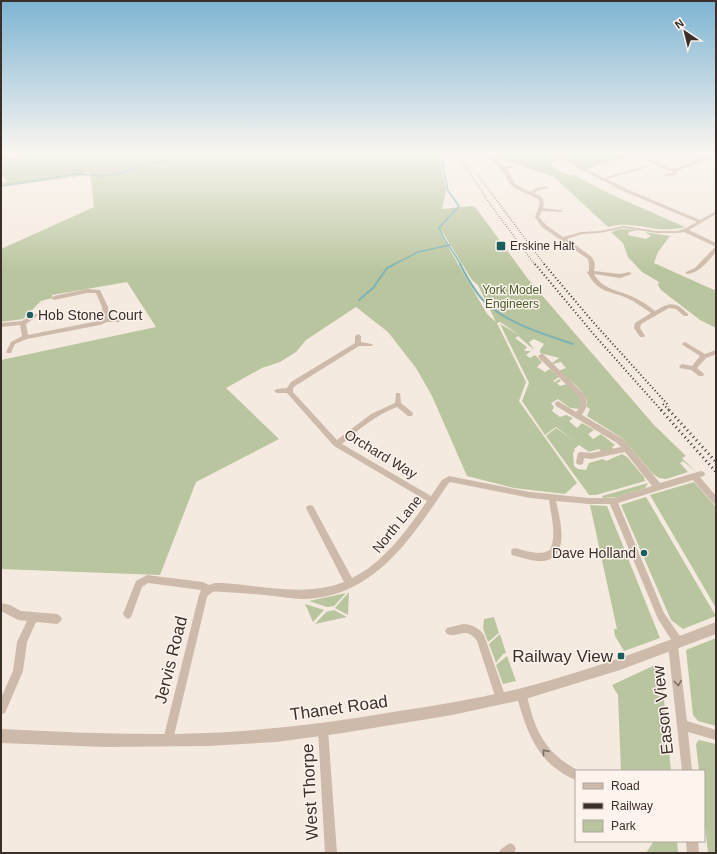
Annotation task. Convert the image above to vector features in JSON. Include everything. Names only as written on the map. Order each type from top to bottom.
[{"type":"street","points":[[632,192],[699,222]]},
{"type":"street","points":[[531,193],[542,201],[540,209],[537,213],[539,221],[590,258],[592,264],[590,272],[594,281],[602,287],[628,296],[655,313]]},
{"type":"street","points":[[540,209],[561,211]]},
{"type":"street","points":[[563,239],[581,233],[600,232],[624,227],[663,233],[684,230],[716,212]]},
{"type":"street","points":[[684,230],[716,245]]},
{"type":"street","points":[[688,273],[697,269],[716,249]]},
{"type":"street","points":[[590,272],[610,275],[629,274]]},
{"type":"street","points":[[54,298],[87,291],[98,292],[106,307],[106,320]]},
{"type":"street","points":[[638,323],[670,305],[678,308],[686,315]]},
{"type":"street","points":[[1,325],[23,323],[35,315]]},
{"type":"street","points":[[9,352],[13,343],[24,337],[100,323],[106,320],[118,320],[134,316]]},
{"type":"street","points":[[632,320],[638,323]]},
{"type":"street","points":[[23,323],[24,337]]},
{"type":"street","points":[[638,323],[637,328],[642,336]]},
{"type":"street","points":[[358,336],[358,344]]},
{"type":"street","points":[[277,391],[289,390],[293,384],[358,344],[370,345]]},
{"type":"street","points":[[685,344],[704,356]]},
{"type":"street","points":[[693,368],[704,356],[716,352]]},
{"type":"street","points":[[541,356],[583,397],[584,406],[577,416]]},
{"type":"street","points":[[682,366],[693,368],[701,374]]},
{"type":"street","name":"Orchard Way","points":[[289,390],[297,401],[337,444],[432,500]]},
{"type":"street","points":[[398,396],[398,404]]},
{"type":"street","points":[[337,444],[361,423],[387,408],[398,404]]},
{"type":"street","points":[[398,404],[410,414]]},
{"type":"street","points":[[560,408],[608,433],[627,449],[658,487]]},
{"type":"street","points":[[580,462],[581,455],[591,456],[627,449]]},
{"type":"street","name":"North Lane","points":[[128,614],[139,584],[147,580],[203,586],[208,588],[215,587],[308,594],[350,584],[369,574],[392,554],[445,482],[449,479],[515,493],[552,498],[613,501],[698,475],[716,502]]},
{"type":"street","points":[[514,552],[544,557],[553,554],[555,551],[557,535],[552,498]]},
{"type":"street","points":[[613,501],[664,622],[676,644]]},
{"type":"street","points":[[310,508],[350,584]]},
{"type":"street","name":"Jervis Road","points":[[168,740],[203,595],[208,588]]},
{"type":"street","points":[[1,608],[8,608],[16,614],[57,619]]},
{"type":"street","points":[[1,709],[18,671],[22,642],[33,617]]},
{"type":"street","points":[[450,631],[467,627],[478,633],[501,698]]},
{"type":"street","name":"Thanet Road","points":[[1,736],[68,740],[168,740],[267,736],[324,730],[432,712],[521,694],[586,676],[716,628]]},
{"type":"street","name":"Eason View","points":[[676,644],[687,770]]},
{"type":"street","points":[[521,694],[537,742],[559,767],[575,775]]},
{"type":"street","points":[[683,724],[716,735]]},
{"type":"street","name":"West Thorpe","points":[[324,730],[331,853]]},
{"type":"street","points":[[692,842],[693,853]]},
{"type":"green space","name":"York Model Engineers","points":[[92,192],[446,192],[442,209],[473,206],[476,208],[528,279],[654,425],[686,456],[682,458],[696,472],[683,461],[680,463],[688,472],[666,479],[659,478],[653,474],[622,438],[587,416],[590,409],[587,407],[585,396],[577,386],[558,371],[566,368],[561,362],[552,363],[559,358],[540,353],[540,350],[544,344],[534,339],[529,342],[534,350],[518,336],[515,338],[527,347],[524,351],[531,351],[526,355],[530,358],[535,355],[542,362],[537,367],[545,372],[550,369],[559,377],[553,381],[555,382],[559,379],[561,381],[557,383],[560,386],[567,384],[580,398],[580,409],[570,408],[558,399],[551,403],[554,407],[552,411],[560,417],[566,415],[573,418],[569,421],[577,428],[582,423],[594,430],[588,434],[593,439],[601,434],[615,445],[612,447],[613,449],[601,452],[599,449],[589,452],[579,445],[574,449],[575,450],[573,453],[574,466],[578,469],[586,470],[589,463],[603,459],[606,461],[622,454],[627,457],[644,477],[645,481],[596,495],[589,495],[546,436],[556,428],[574,441],[556,427],[545,435],[522,401],[529,383],[500,324],[519,335],[500,322],[497,323],[526,382],[519,401],[577,483],[565,494],[514,488],[467,476],[432,396],[416,368],[388,332],[356,307],[306,340],[296,352],[280,362],[262,368],[226,388],[279,439],[196,482],[160,575],[1,569],[1,360],[156,327],[127,282],[52,295],[52,298],[41,301],[23,319],[1,322],[1,249],[94,207]],"holes":[[[439,231],[443,233],[472,280],[478,285],[496,322],[487,314]]]},
{"type":"green space","points":[[570,192],[606,192],[685,227],[665,229],[618,225],[608,227]]},
{"type":"green space","points":[[621,229],[638,230],[629,232],[628,235],[646,239],[651,236],[645,232],[670,236],[658,252],[654,263],[714,290],[716,289],[716,328],[700,320],[661,290],[658,285],[659,282],[642,272],[628,257],[623,243],[611,232]]},
{"type":"green space","points":[[694,482],[716,507],[716,608],[650,495]]},
{"type":"green space","points":[[648,483],[645,488],[617,497],[603,498],[602,496]]},
{"type":"green space","points":[[646,497],[716,616],[683,629],[671,620],[621,505]]},
{"type":"green space","points":[[590,505],[607,506],[660,638],[624,651],[615,636],[614,629],[617,629]]},
{"type":"green space","points":[[349,592],[348,615],[335,608]]},
{"type":"green space","points":[[346,593],[334,606],[327,607],[309,601]]},
{"type":"green space","points":[[305,604],[324,610],[313,622]]},
{"type":"green space","points":[[334,610],[347,617],[315,624],[326,612]]},
{"type":"green space","points":[[494,617],[499,633],[488,642],[483,628],[484,619]]},
{"type":"green space","points":[[500,634],[506,653],[503,654],[496,663],[489,644]]},
{"type":"green space","points":[[716,638],[716,726],[698,721],[693,715],[686,650]]},
{"type":"green space","points":[[507,656],[516,681],[503,684],[496,665]]},
{"type":"green space","points":[[653,666],[661,670],[671,770],[621,770],[618,695],[612,685]]},
{"type":"green space","points":[[699,740],[716,744],[716,853],[708,853],[705,826],[705,770],[699,770],[696,744]]},
{"type":"green space","points":[[653,842],[677,842],[678,853],[646,853]]},
{"type":"waterway","points":[[449,192],[459,206],[439,228],[449,245]]},
{"type":"waterway","points":[[393,265],[418,252],[449,245]]},
{"type":"waterway","points":[[449,245],[461,265]]},
{"type":"waterway","points":[[460,264],[478,295],[495,310],[527,328],[573,344]]},
{"type":"waterway","points":[[359,300],[373,288],[387,268],[393,265]]},
{"type":"railway","points":[[482,192],[535,265]]},
{"type":"railway","points":[[490,192],[545,265]]},
{"type":"railway","points":[[535,264],[596,337],[662,411]]},
{"type":"railway","points":[[544,264],[593,322],[669,406]]},
{"type":"railway","points":[[663,404],[669,410]]},
{"type":"railway","points":[[661,410],[716,472]]},
{"type":"railway","points":[[669,410],[716,462]]},
{"type":"place","name":"Erskine Halt","points":[[501,246]]},
{"type":"place","name":"Hob Stone Court","points":[[30,315]]},
{"type":"place","name":"Dave Holland","points":[[644,553]]},
{"type":"place","name":"Railway View","points":[[621,656]]}]
